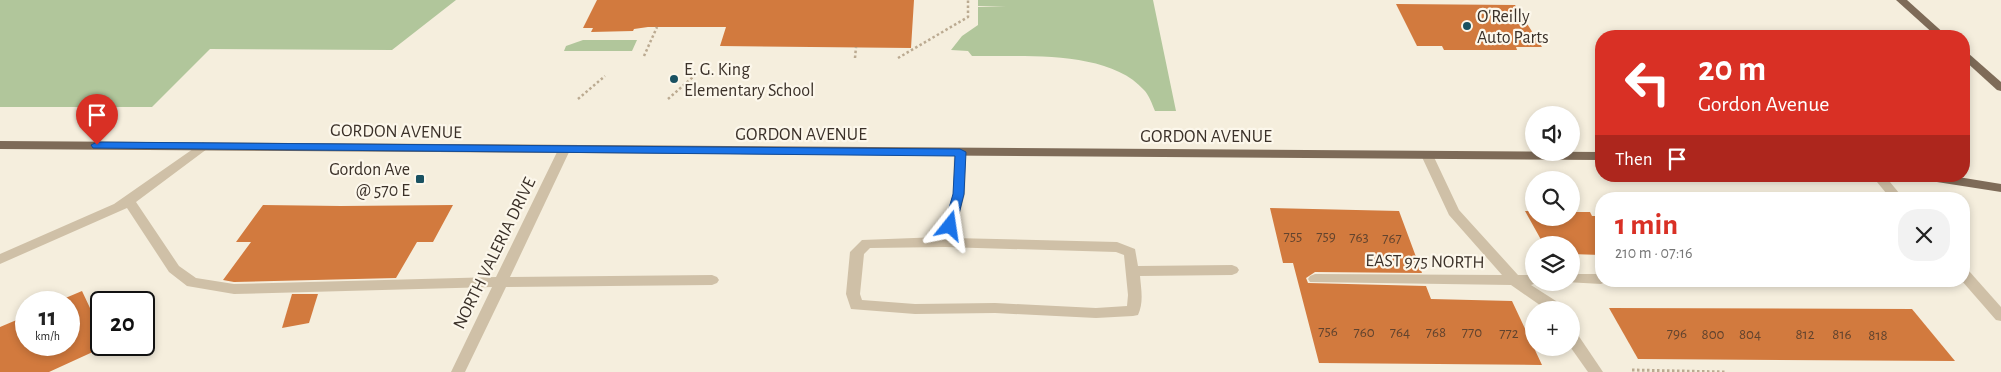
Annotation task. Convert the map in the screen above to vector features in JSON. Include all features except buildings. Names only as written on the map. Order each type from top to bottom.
[{"type":"main road","points":[[1901,0],[1935,30]]},
{"type":"main road","points":[[1970,60],[2001,88]]},
{"type":"main road","name":"GORDON AVENUE","points":[[0,145],[1595,156]]},
{"type":"main road","points":[[1962,182],[2001,188]]},
{"type":"street","points":[[0,259],[88,222],[129,201],[203,146]]},
{"type":"street","name":"NORTH VALERIA DRIVE","points":[[458,372],[564,150]]},
{"type":"street","points":[[945,242],[959,194],[960,152]]},
{"type":"street","points":[[1428,155],[1454,212],[1515,281],[1544,301]]},
{"type":"street","points":[[1883,182],[1892,192]]},
{"type":"street","points":[[129,201],[174,269],[192,282],[234,289],[501,282],[712,280]]},
{"type":"street","points":[[945,242],[1117,247],[1130,252],[1136,295],[1133,311],[1096,313],[995,308],[916,309],[856,305],[853,294],[857,252],[867,243],[945,242]]},
{"type":"street","points":[[1133,271],[1232,270]]},
{"type":"street","name":"EAST 975 NORTH","points":[[1315,279],[1525,280]]},
{"type":"street","points":[[1580,280],[1595,279]]},
{"type":"street","points":[[1970,281],[2001,316]]},
{"type":"street","points":[[1580,349],[1596,372]]},
{"type":"path","points":[[898,58],[968,17],[968,0]]},
{"type":"path","points":[[644,56],[657,27]]},
{"type":"path","points":[[855,58],[856,47]]},
{"type":"path","points":[[578,99],[605,76]]},
{"type":"path","points":[[668,99],[694,76]]},
{"type":"path","points":[[1632,370],[1726,372]]},
{"type":"green space","points":[[0,0],[456,0],[392,50],[210,49],[152,107],[0,107]]},
{"type":"green space","points":[[978,0],[1153,0],[1176,111],[1155,111],[1146,92],[1128,77],[1087,61],[1038,56],[972,56],[968,51],[951,50],[962,36],[978,25],[978,7],[1006,6],[978,6]]},
{"type":"green space","points":[[583,40],[637,40],[632,51],[564,51],[566,46]]},
{"type":"place","name":"O'Reilly Auto Parts","points":[[1467,26]]},
{"type":"place","name":"E. G. King Elementary School","points":[[674,79]]},
{"type":"place","name":"Gordon Ave @ 570 E","points":[[420,179]]},
{"type":"route","points":[[97,145],[960,152],[959,194],[950,226]]}]
